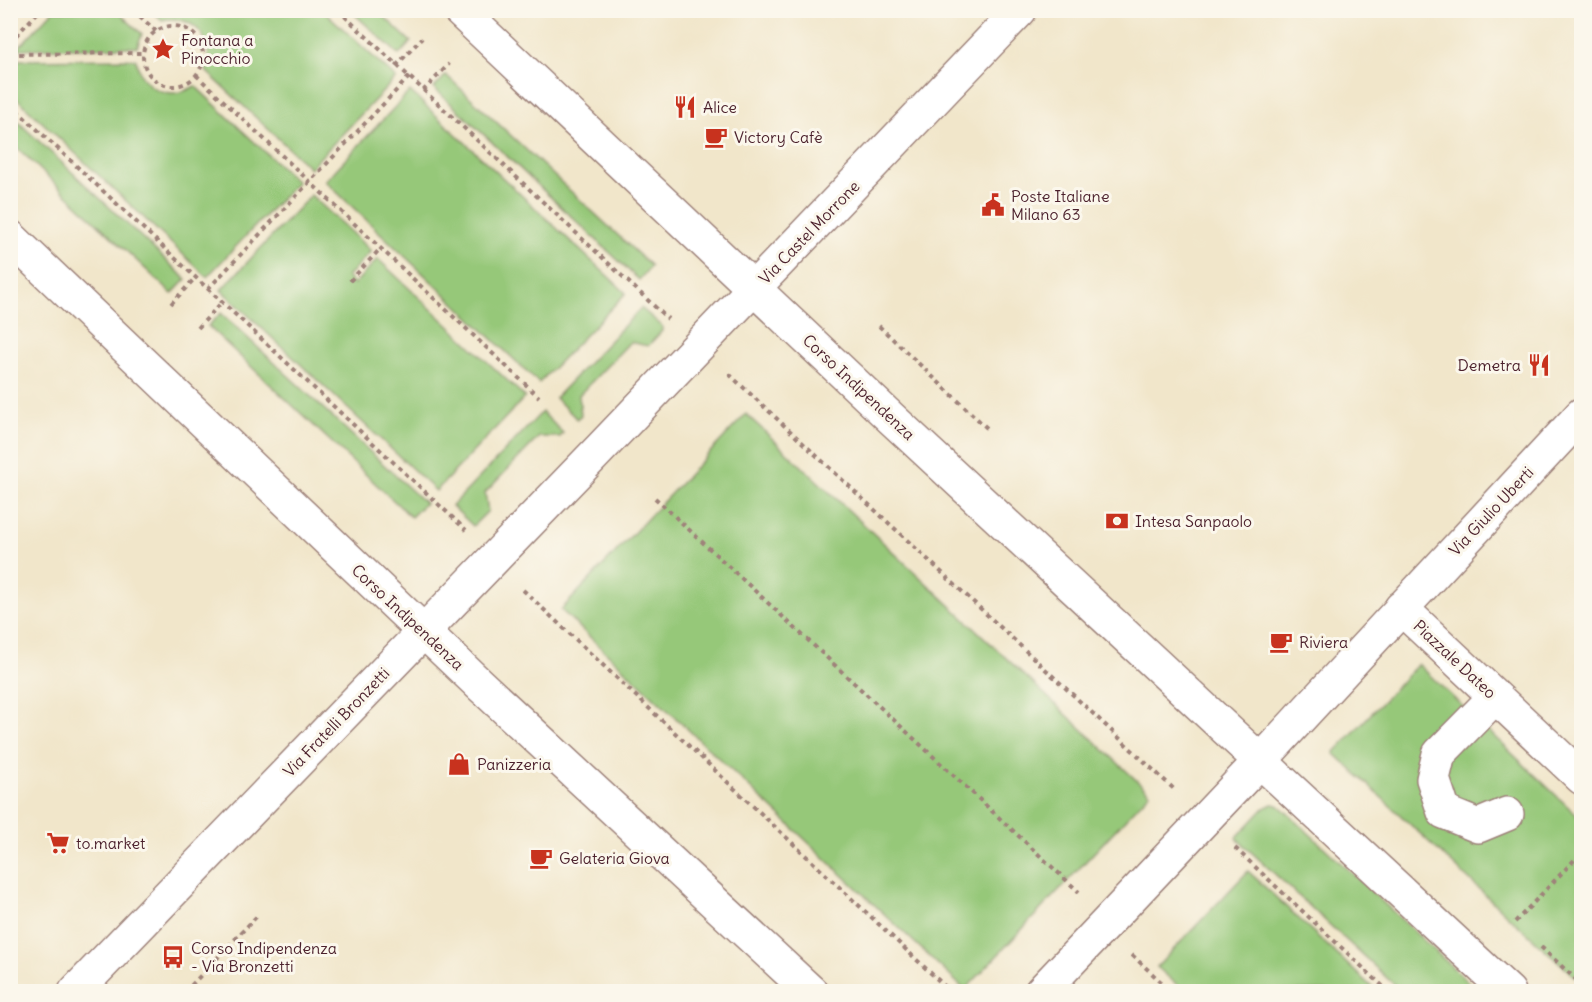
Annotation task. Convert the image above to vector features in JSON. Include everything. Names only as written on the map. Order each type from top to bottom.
[{"type":"street","name":"Corso Indipendenza","points":[[459,10],[754,289],[1261,760]]},
{"type":"street","name":"Via Castel Morrone","points":[[597,452],[1020,10]]},
{"type":"street","name":"Corso Indipendenza","points":[[10,237],[424,632],[811,992]]},
{"type":"street","name":"Via Giulio Uberti","points":[[1401,608],[1581,414]]},
{"type":"street","name":"Via Fratelli Bronzetti","points":[[75,992],[597,452]]},
{"type":"street","name":"Piazzale Dateo","points":[[1041,992],[1261,760],[1401,608],[1581,778]]},
{"type":"street","points":[[1495,697],[1439,754],[1434,779],[1443,812],[1478,826],[1508,814]]},
{"type":"street","points":[[1261,760],[1509,992]]},
{"type":"path","points":[[10,42],[40,10]]},
{"type":"path","points":[[133,10],[156,31]]},
{"type":"path","points":[[338,10],[671,322]]},
{"type":"path","points":[[176,26],[185,28],[199,42],[203,52],[202,62],[191,80],[172,86],[150,75],[143,62],[144,53],[146,44],[156,31],[176,26]]},
{"type":"path","points":[[396,66],[422,38]]},
{"type":"path","points":[[10,54],[144,53]]},
{"type":"path","points":[[423,91],[449,64]]},
{"type":"path","points":[[196,75],[539,396]]},
{"type":"path","points":[[208,289],[409,77]]},
{"type":"path","points":[[10,104],[468,532]]},
{"type":"path","points":[[350,280],[381,248]]},
{"type":"path","points":[[171,304],[196,277]]},
{"type":"path","points":[[198,328],[222,302]]},
{"type":"path","points":[[879,326],[989,430]]},
{"type":"path","points":[[723,368],[1174,790]]},
{"type":"path","points":[[655,498],[1079,891]]},
{"type":"path","points":[[517,584],[951,992]]},
{"type":"path","points":[[1515,922],[1581,852]]},
{"type":"path","points":[[1247,859],[1389,992]]},
{"type":"path","points":[[185,992],[258,915]]},
{"type":"path","points":[[1541,947],[1581,985]]},
{"type":"green space","points":[[53,11],[117,11],[142,34],[137,47],[17,49]]},
{"type":"green space","points":[[152,11],[324,11],[396,78],[310,168],[206,71],[208,49],[200,32],[193,25],[173,19],[162,20]]},
{"type":"green space","points":[[351,11],[378,11],[411,42],[399,55]]},
{"type":"green space","points":[[136,59],[144,78],[158,90],[176,93],[195,86],[297,182],[207,277],[11,93],[11,60]]},
{"type":"green space","points":[[446,75],[651,266],[639,280],[434,88]]},
{"type":"green space","points":[[410,91],[626,293],[539,383],[325,181]]},
{"type":"green space","points":[[11,115],[186,279],[172,294],[11,142]]},
{"type":"green space","points":[[311,195],[371,251],[347,277],[354,284],[378,259],[525,397],[436,491],[221,290]]},
{"type":"green space","points":[[641,308],[662,326],[662,331],[648,346],[630,342],[579,395],[581,415],[577,419],[555,398]]},
{"type":"green space","points":[[221,313],[425,503],[411,517],[208,326]]},
{"type":"green space","points":[[542,412],[563,433],[560,437],[539,437],[485,493],[488,511],[473,526],[452,506]]},
{"type":"green space","points":[[746,414],[1150,793],[965,990],[561,610]]},
{"type":"green space","points":[[1418,664],[1581,819],[1581,982],[1334,753]]},
{"type":"green space","points":[[1272,804],[1282,808],[1478,991],[1401,991],[1236,838],[1264,808]]},
{"type":"green space","points":[[1248,871],[1376,991],[1184,991],[1157,967]]},
{"type":"place","name":"Fontana a Pinocchio","points":[[163,49]]},
{"type":"place","name":"Alice","points":[[685,107]]},
{"type":"place","name":"Victory Cafè","points":[[716,137]]},
{"type":"place","name":"Poste Italiane Milano 63","points":[[993,205]]},
{"type":"place","name":"Demetra","points":[[1539,365]]},
{"type":"place","name":"Intesa Sanpaolo","points":[[1117,521]]},
{"type":"place","name":"Riviera","points":[[1281,642]]},
{"type":"place","name":"Panizzeria","points":[[459,764]]},
{"type":"place","name":"to.market","points":[[58,843]]},
{"type":"place","name":"Gelateria Giova","points":[[541,858]]},
{"type":"place","name":"Corso Indipendenza - Via Bronzetti","points":[[173,957]]}]
